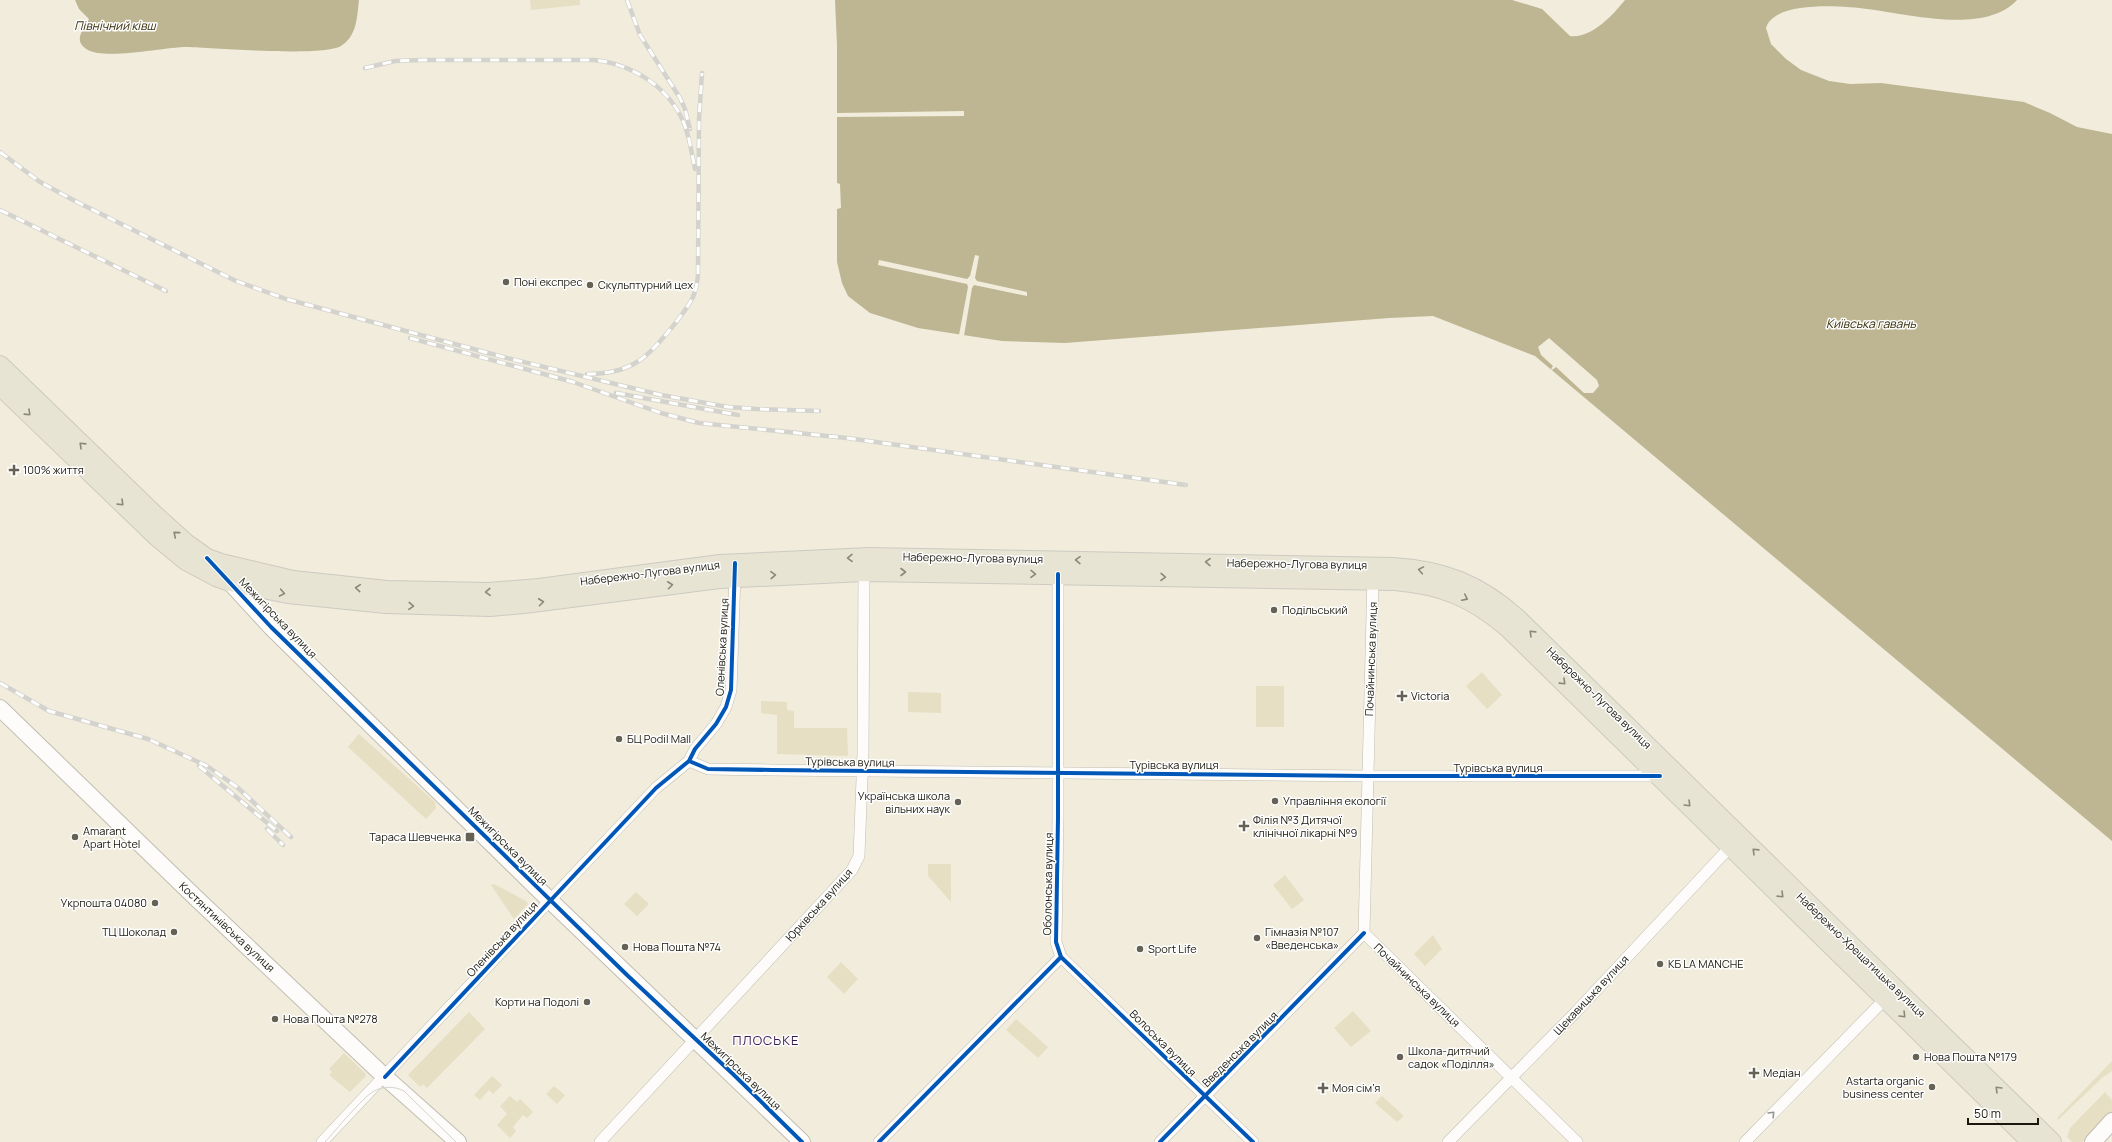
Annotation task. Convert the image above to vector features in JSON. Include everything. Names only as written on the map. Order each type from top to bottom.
[{"type":"main road","name":"Межигірська вулиця","points":[[0,365],[164,524],[207,558]]},
{"type":"main road","name":"Межигірська вулиця","points":[[0,386],[172,550],[196,567],[230,582]]},
{"type":"main road","name":"Набережно-Лугова вулиця","points":[[207,558],[235,568],[293,580],[387,590],[461,593],[539,588],[893,557],[1373,573],[1432,586],[1451,592],[1481,606],[1509,629],[1665,772]]},
{"type":"main road","name":"Набережно-Лугова вулиця","points":[[230,582],[288,594],[339,600],[462,607],[524,604],[664,585],[735,570],[1058,574],[1373,573]]},
{"type":"main road","name":"Набережно-Хрещатицька вулиця","points":[[1665,772],[1731,846],[2028,1137],[2052,1142]]},
{"type":"main road","name":"Набережно-Хрещатицька вулиця","points":[[1665,772],[2028,1137]]},
{"type":"street","name":"Межигірська вулиця","points":[[207,558],[267,623],[551,901],[802,1142]]},
{"type":"street","name":"Оленівська вулиця","points":[[322,1142],[385,1077],[656,788],[689,761],[695,749],[723,715],[729,699],[735,570]]},
{"type":"street","name":"Юрківська вулиця","points":[[600,1142],[852,870],[860,850],[864,572]]},
{"type":"street","name":"Почайнинська вулиця","points":[[1373,573],[1364,933],[1577,1142]]},
{"type":"street","name":"Оболонська вулиця","points":[[1058,574],[1056,942],[1060,957]]},
{"type":"street","name":"Костянтинівська вулиця","points":[[0,708],[196,898],[385,1077],[458,1142]]},
{"type":"street","name":"Турівська вулиця","points":[[689,761],[708,769],[1058,774],[1368,776],[1665,772]]},
{"type":"street","name":"Щекавицька вулиця","points":[[1448,1142],[1575,1013],[1731,846]]},
{"type":"street","name":"Введенська вулиця","points":[[1160,1142],[1364,933]]},
{"type":"street","name":"Волоська вулиця","points":[[1060,957],[1252,1142]]},
{"type":"street","points":[[879,1142],[1060,957]]},
{"type":"street","points":[[1744,1142],[1886,998]]},
{"type":"street","points":[[2092,1142],[2112,1122]]},
{"type":"street","points":[[2104,1142],[2112,1125]]},
{"type":"shaded area","points":[[530,0],[580,0],[580,5],[531,10]]},
{"type":"shaded area","points":[[1482,672],[1502,695],[1487,709],[1466,686]]},
{"type":"shaded area","points":[[1256,686],[1284,686],[1284,727],[1256,727]]},
{"type":"shaded area","points":[[908,692],[941,693],[941,713],[908,712]]},
{"type":"shaded area","points":[[761,701],[787,702],[787,710],[794,711],[794,728],[847,728],[848,756],[777,754],[777,715],[761,713]]},
{"type":"shaded area","points":[[359,734],[435,802],[436,808],[426,819],[348,747]]},
{"type":"shaded area","points":[[928,864],[951,864],[951,902],[928,876]]},
{"type":"shaded area","points":[[1285,875],[1304,900],[1292,909],[1273,885]]},
{"type":"shaded area","points":[[494,884],[526,901],[528,904],[514,919],[491,885]]},
{"type":"shaded area","points":[[636,892],[649,904],[637,916],[624,904]]},
{"type":"shaded area","points":[[1433,935],[1442,949],[1425,966],[1414,954]]},
{"type":"shaded area","points":[[841,962],[858,979],[844,994],[827,977]]},
{"type":"shaded area","points":[[1353,1011],[1371,1031],[1351,1047],[1334,1028]]},
{"type":"shaded area","points":[[469,1012],[485,1029],[427,1088],[423,1084],[420,1087],[408,1075]]},
{"type":"shaded area","points":[[1016,1019],[1048,1047],[1038,1058],[1006,1030]]},
{"type":"shaded area","points":[[344,1053],[366,1074],[365,1077],[350,1092],[329,1075],[332,1072],[329,1069]]},
{"type":"shaded area","points":[[2112,1061],[2112,1071],[2103,1077],[2058,1120],[2057,1118]]},
{"type":"shaded area","points":[[492,1076],[502,1085],[493,1094],[489,1090],[480,1100],[474,1095]]},
{"type":"shaded area","points":[[554,1086],[565,1095],[557,1104],[546,1094]]},
{"type":"shaded area","points":[[2105,1092],[2112,1100],[2112,1111],[2082,1142],[2072,1142],[2067,1137],[2070,1128]]},
{"type":"shaded area","points":[[510,1096],[517,1102],[520,1099],[533,1112],[527,1118],[523,1115],[513,1127],[516,1131],[510,1138],[497,1125],[507,1114],[500,1106]]},
{"type":"shaded area","points":[[1382,1096],[1404,1116],[1397,1122],[1375,1103]]},
{"type":"water","name":"Північний ківш","points":[[75,0],[359,0],[358,13],[353,32],[341,46],[330,49],[291,51],[187,47],[108,54],[88,50],[80,42],[81,34],[89,19],[79,9]]},
{"type":"water","name":"Київська гавань","points":[[835,0],[1512,0],[1542,9],[1570,36],[1578,36],[1586,34],[1601,25],[1625,0],[2017,0],[2003,11],[1986,17],[1967,20],[1924,18],[1856,8],[1827,6],[1811,7],[1795,9],[1782,13],[1772,19],[1766,28],[1771,44],[1786,59],[1801,70],[1829,81],[1850,84],[1881,83],[2024,102],[2077,127],[2112,134],[2112,841],[1535,356],[1433,316],[1389,318],[1065,343],[1002,341],[918,328],[870,313],[848,296],[842,283],[837,262],[837,209],[841,208],[840,184],[837,183],[837,45]]},
{"type":"pier","points":[[964,111],[964,116],[837,117],[837,113]]},
{"type":"pier","points":[[975,255],[979,256],[975,278],[977,281],[1027,292],[1027,296],[974,285],[972,288],[964,336],[959,335],[968,287],[967,284],[878,265],[879,260],[967,279],[970,276]]},
{"type":"pier","points":[[1549,338],[1597,380],[1599,386],[1593,393],[1584,393],[1556,367],[1552,370],[1551,369],[1553,366],[1541,355],[1538,347]]},
{"type":"tram line","points":[[325,1142],[356,1107],[369,1095],[378,1089],[389,1087],[404,1091],[456,1142]]},
{"type":"railway","points":[[627,0],[640,35],[680,98],[685,109],[690,129]]},
{"type":"railway","points":[[365,68],[395,61],[422,60],[594,60],[609,62],[649,80],[670,100],[679,112],[685,126],[690,142],[695,169]]},
{"type":"railway","points":[[587,374],[606,373],[619,370],[637,362],[644,357],[660,342],[693,297],[698,276],[699,119],[702,73]]},
{"type":"railway","points":[[0,152],[40,182],[75,201],[236,281],[286,299],[507,358],[661,395],[728,407],[819,411]]},
{"type":"railway","points":[[0,210],[166,291]]},
{"type":"railway","points":[[410,338],[573,382],[661,413],[699,423],[847,438],[1186,485]]},
{"type":"railway","points":[[616,393],[738,415]]},
{"type":"railway","points":[[0,683],[49,711],[148,739],[207,766],[237,787],[291,837]]},
{"type":"railway","points":[[199,766],[277,831]]},
{"type":"railway","points":[[267,829],[283,845]]},
{"type":"cycle path","points":[[207,558],[271,627],[627,975],[734,1075],[802,1142]]},
{"type":"cycle path","points":[[385,1077],[656,788],[689,761],[695,749],[716,724],[726,707],[731,690],[735,563]]},
{"type":"cycle path","points":[[879,1142],[1061,957],[1056,942],[1058,818],[1058,574]]},
{"type":"cycle path","points":[[689,761],[708,769],[772,770],[1368,776],[1660,776]]},
{"type":"cycle path","points":[[1160,1142],[1364,933]]},
{"type":"cycle path","points":[[1061,957],[1253,1142]]},
{"type":"place","name":"Поні експрес","points":[[506,282]]},
{"type":"place","name":"Скульптурний цех","points":[[590,285]]},
{"type":"place","name":"100% життя","points":[[14,470]]},
{"type":"place","name":"Подільський","points":[[1274,610]]},
{"type":"place","name":"Victoria","points":[[1402,696]]},
{"type":"place","name":"БЦ Podil Mall","points":[[619,739]]},
{"type":"place","name":"Управління екології","points":[[1275,801]]},
{"type":"place","name":"Українська школа вільних наук","points":[[958,802]]},
{"type":"place","name":"Філія №3 Дитячої клінічної лікарні №9","points":[[1244,826]]},
{"type":"place","name":"Amarant Apart Hotel","points":[[75,837]]},
{"type":"place","name":"Тараса Шевченка","points":[[470,837]]},
{"type":"place","name":"Укрпошта 04080","points":[[155,903]]},
{"type":"place","name":"ТЦ Шоколад","points":[[174,932]]},
{"type":"place","name":"Гімназія №107 «Введенська»","points":[[1257,938]]},
{"type":"place","name":"Нова Пошта №74","points":[[625,947]]},
{"type":"place","name":"Sport Life","points":[[1140,949]]},
{"type":"place","name":"КБ LA MANCHE","points":[[1660,964]]},
{"type":"place","name":"Корти на Подолі","points":[[587,1002]]},
{"type":"place","name":"Нова Пошта №278","points":[[275,1019]]},
{"type":"place","name":"Школа-дитячий садок «Поділля»","points":[[1400,1057]]},
{"type":"place","name":"Нова Пошта №179","points":[[1916,1057]]},
{"type":"place","name":"Медіан","points":[[1754,1073]]},
{"type":"place","name":"Astarta organic business center","points":[[1932,1087]]},
{"type":"place","name":"Моя сім’я","points":[[1323,1088]]},
{"type":"district","name":"ПЛОСЬКЕ","points":[[766,1040]]}]
